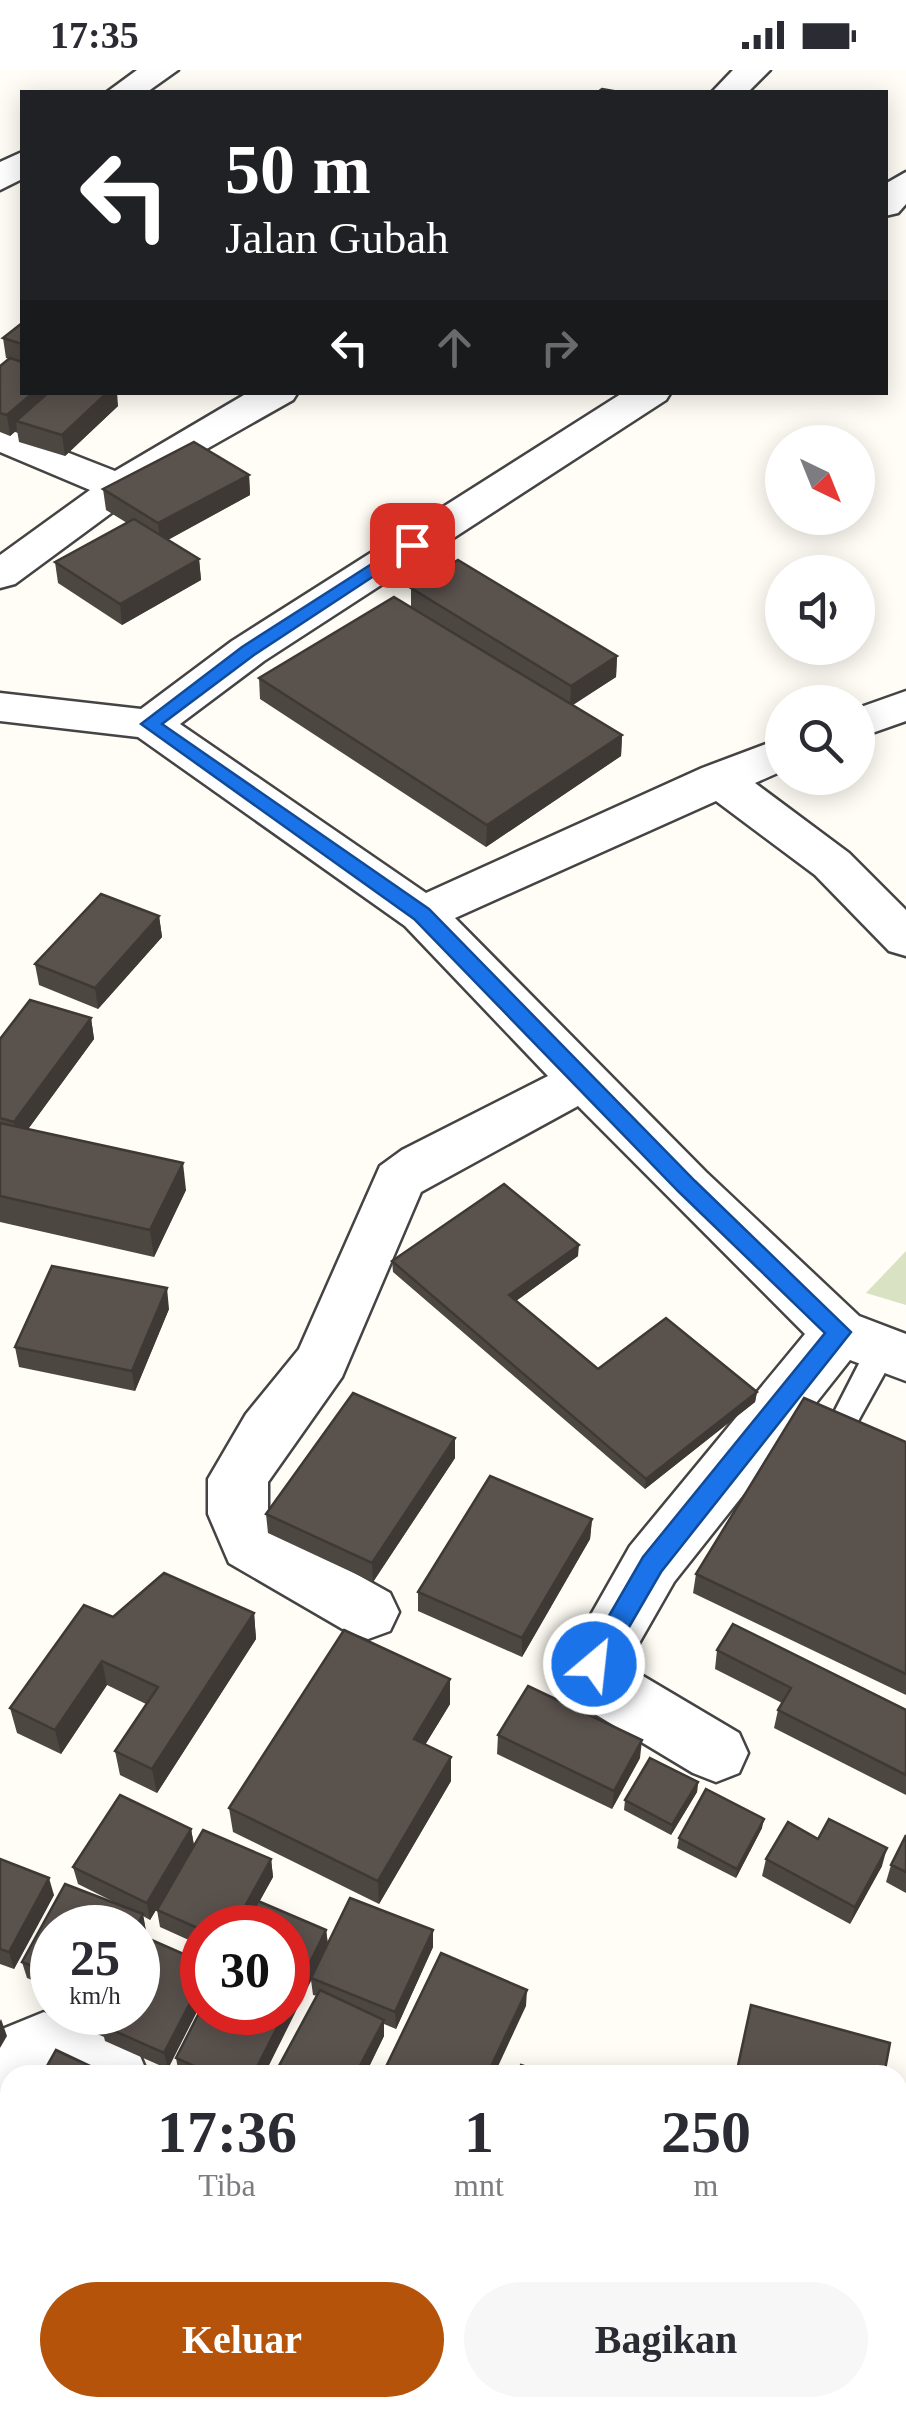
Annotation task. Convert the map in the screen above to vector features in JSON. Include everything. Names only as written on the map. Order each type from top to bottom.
[{"type":"street","points":[[127,90],[161,70]]},
{"type":"street","points":[[731,90],[753,70]]},
{"type":"street","points":[[888,203],[906,183]]},
{"type":"street","points":[[0,575],[170,452],[274,395]]},
{"type":"street","points":[[150,724],[248,651],[647,395]]},
{"type":"street","points":[[0,438],[118,488]]},
{"type":"street","points":[[875,717],[906,705]]},
{"type":"street","points":[[0,707],[150,724],[422,914],[582,1080],[876,1346],[652,1564],[594,1664],[602,1685],[716,1753]]},
{"type":"street","points":[[422,914],[718,778],[765,760]]},
{"type":"street","points":[[718,778],[832,864],[906,939]]},
{"type":"street","points":[[368,1612],[250,1545],[238,1514],[238,1479],[267,1430],[322,1361],[399,1180],[422,1164],[582,1080]]},
{"type":"street","points":[[13,2065],[17,2058],[44,2046],[89,2065]]},
{"type":"lane","points":[[876,1346],[840,1423],[841,1430],[906,1458]]},
{"type":"green space","points":[[906,1251],[906,1305],[866,1293]]},
{"type":"building","points":[[20,325],[20,343],[3,338]]},
{"type":"building","points":[[10,358],[20,361],[20,395],[30,395],[7,415],[0,413],[0,366]]},
{"type":"building","points":[[46,395],[105,395],[62,435],[16,421]]},
{"type":"building","points":[[194,442],[249,475],[158,523],[103,489]]},
{"type":"building","points":[[134,519],[199,559],[120,604],[55,562]]},
{"type":"building","points":[[458,560],[617,656],[571,686],[411,588]]},
{"type":"building","points":[[394,597],[622,735],[487,825],[259,678]]},
{"type":"building","points":[[101,894],[159,916],[95,988],[35,964]]},
{"type":"building","points":[[30,1000],[91,1018],[14,1122],[0,1118],[0,1039]]},
{"type":"building","points":[[0,1123],[183,1163],[150,1230],[0,1196]]},
{"type":"building","points":[[504,1184],[579,1245],[509,1295],[598,1369],[666,1318],[757,1392],[646,1479],[392,1261]]},
{"type":"building","points":[[52,1266],[167,1288],[132,1371],[15,1347]]},
{"type":"building","points":[[353,1393],[455,1438],[372,1563],[266,1514]]},
{"type":"building","points":[[804,1398],[906,1442],[906,1674],[696,1574]]},
{"type":"building","points":[[490,1476],[592,1519],[522,1638],[418,1592]]},
{"type":"building","points":[[164,1573],[254,1613],[152,1769],[115,1751],[158,1687],[102,1661],[55,1730],[10,1708],[84,1605],[113,1617]]},
{"type":"building","points":[[733,1624],[906,1710],[906,1775],[778,1710],[791,1688],[717,1650]]},
{"type":"building","points":[[344,1630],[450,1679],[414,1739],[451,1757],[378,1881],[229,1808]]},
{"type":"building","points":[[528,1686],[642,1740],[614,1791],[498,1735]]},
{"type":"building","points":[[650,1758],[698,1782],[672,1825],[625,1800]]},
{"type":"building","points":[[706,1789],[764,1819],[737,1869],[679,1838]]},
{"type":"building","points":[[120,1795],[191,1829],[147,1903],[73,1867]]},
{"type":"building","points":[[829,1819],[887,1848],[855,1907],[766,1859],[788,1822],[818,1839]]},
{"type":"building","points":[[203,1830],[271,1859],[246,1905],[180,1905],[180,1920],[160,1911],[160,1905]]},
{"type":"building","points":[[906,1835],[906,1872],[891,1865]]},
{"type":"building","points":[[0,1859],[49,1878],[34,1905],[30,1905],[30,1913],[9,1952],[0,1949]]},
{"type":"building","points":[[65,1884],[120,1905],[53,1905]]},
{"type":"building","points":[[350,1898],[433,1930],[395,2012],[311,1978]]},
{"type":"building","points":[[310,1923],[326,1930],[310,1962]]},
{"type":"building","points":[[160,1944],[180,1952],[180,2022],[164,2053],[124,2035],[160,2035]]},
{"type":"building","points":[[30,1947],[30,1965],[22,1962]]},
{"type":"building","points":[[441,1953],[527,1990],[492,2065],[387,2065]]},
{"type":"building","points":[[320,1990],[384,2020],[360,2065],[279,2065],[296,2035],[310,2035],[310,2008]]},
{"type":"building","points":[[751,2005],[890,2043],[886,2065],[738,2065]]},
{"type":"building","points":[[188,2035],[273,2035],[258,2065],[192,2065],[176,2058]]},
{"type":"building","points":[[56,2050],[88,2065],[48,2065]]},
{"type":"route","points":[[412,545],[248,651],[150,724],[422,914],[687,1186],[839,1332],[652,1564],[598,1649],[594,1664]]}]
